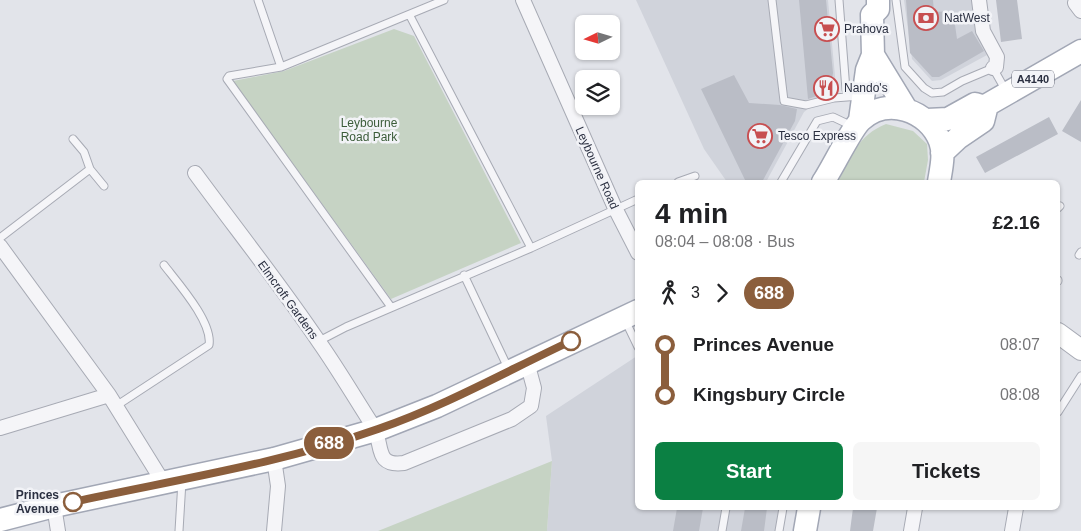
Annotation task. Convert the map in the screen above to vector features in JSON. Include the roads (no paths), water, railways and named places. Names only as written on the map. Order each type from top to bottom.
[{"type":"main road","points":[[858,124],[858,96],[873,54],[871,5]]},
{"type":"main road","name":"A4140","points":[[942,153],[958,138],[983,121],[986,107],[1081,51]]},
{"type":"main road","points":[[873,54],[906,109]]},
{"type":"main road","name":"A4140","points":[[927,120],[948,119],[975,104],[986,107]]},
{"type":"main road","points":[[824,180],[858,124],[879,109],[906,109],[927,120],[940,142],[942,153],[939,180]]},
{"type":"main road","points":[[0,520],[54,506],[274,459],[376,430],[430,409],[631,314]]},
{"type":"main road","points":[[805,531],[809,510]]},
{"type":"street","name":"Leybourne Road","points":[[523,0],[615,208],[635,247]]},
{"type":"street","points":[[979,0],[982,30],[996,58],[996,68],[994,68]]},
{"type":"street","name":"Elmcroft Gardens","points":[[194,173],[319,341],[376,430],[379,448],[385,460],[393,464],[404,463],[512,419],[531,406],[534,388],[518,366]]},
{"type":"street","points":[[0,246],[172,481]]},
{"type":"street","points":[[1060,334],[1081,350]]},
{"type":"street","points":[[0,428],[112,401]]},
{"type":"street","points":[[274,459],[278,486],[274,531]]},
{"type":"street","points":[[54,506],[58,531]]},
{"type":"street","points":[[911,531],[915,510]]},
{"type":"street","points":[[1012,531],[1016,510]]},
{"type":"lane","points":[[258,0],[281,67]]},
{"type":"lane","points":[[391,307],[227,80],[228,76],[281,67],[410,16],[444,0]]},
{"type":"lane","points":[[772,0],[784,100],[806,105],[858,96]]},
{"type":"lane","points":[[839,0],[846,90],[858,96]]},
{"type":"lane","points":[[896,0],[905,67],[924,88],[932,93],[943,92],[994,68],[1008,93]]},
{"type":"lane","points":[[410,16],[531,248]]},
{"type":"lane","points":[[782,180],[817,121],[833,117],[858,124]]},
{"type":"lane","points":[[73,139],[84,152],[90,169],[104,186]]},
{"type":"lane","points":[[0,238],[90,169]]},
{"type":"lane","points":[[684,180],[696,176]]},
{"type":"lane","points":[[319,341],[346,327],[531,248],[635,200]]},
{"type":"lane","points":[[112,401],[208,345],[210,339],[207,330],[191,301],[164,265]]},
{"type":"lane","points":[[464,275],[518,366]]},
{"type":"lane","points":[[631,314],[635,333]]},
{"type":"lane","points":[[1060,409],[1081,376]]},
{"type":"lane","points":[[172,481],[179,531]]},
{"type":"lane","points":[[722,531],[726,510]]},
{"type":"lane","points":[[779,531],[783,510]]},
{"type":"place","name":"NatWest","points":[[926,18]]},
{"type":"place","name":"Prahova","points":[[827,29]]},
{"type":"place","name":"Nando's","points":[[826,88]]},
{"type":"place","name":"Tesco Express","points":[[760,136]]},
{"type":"place","name":"Princes Avenue","points":[[73,502]]},
{"type":"park label","name":"Leybourne Road Park","points":[[369,130]]}]
